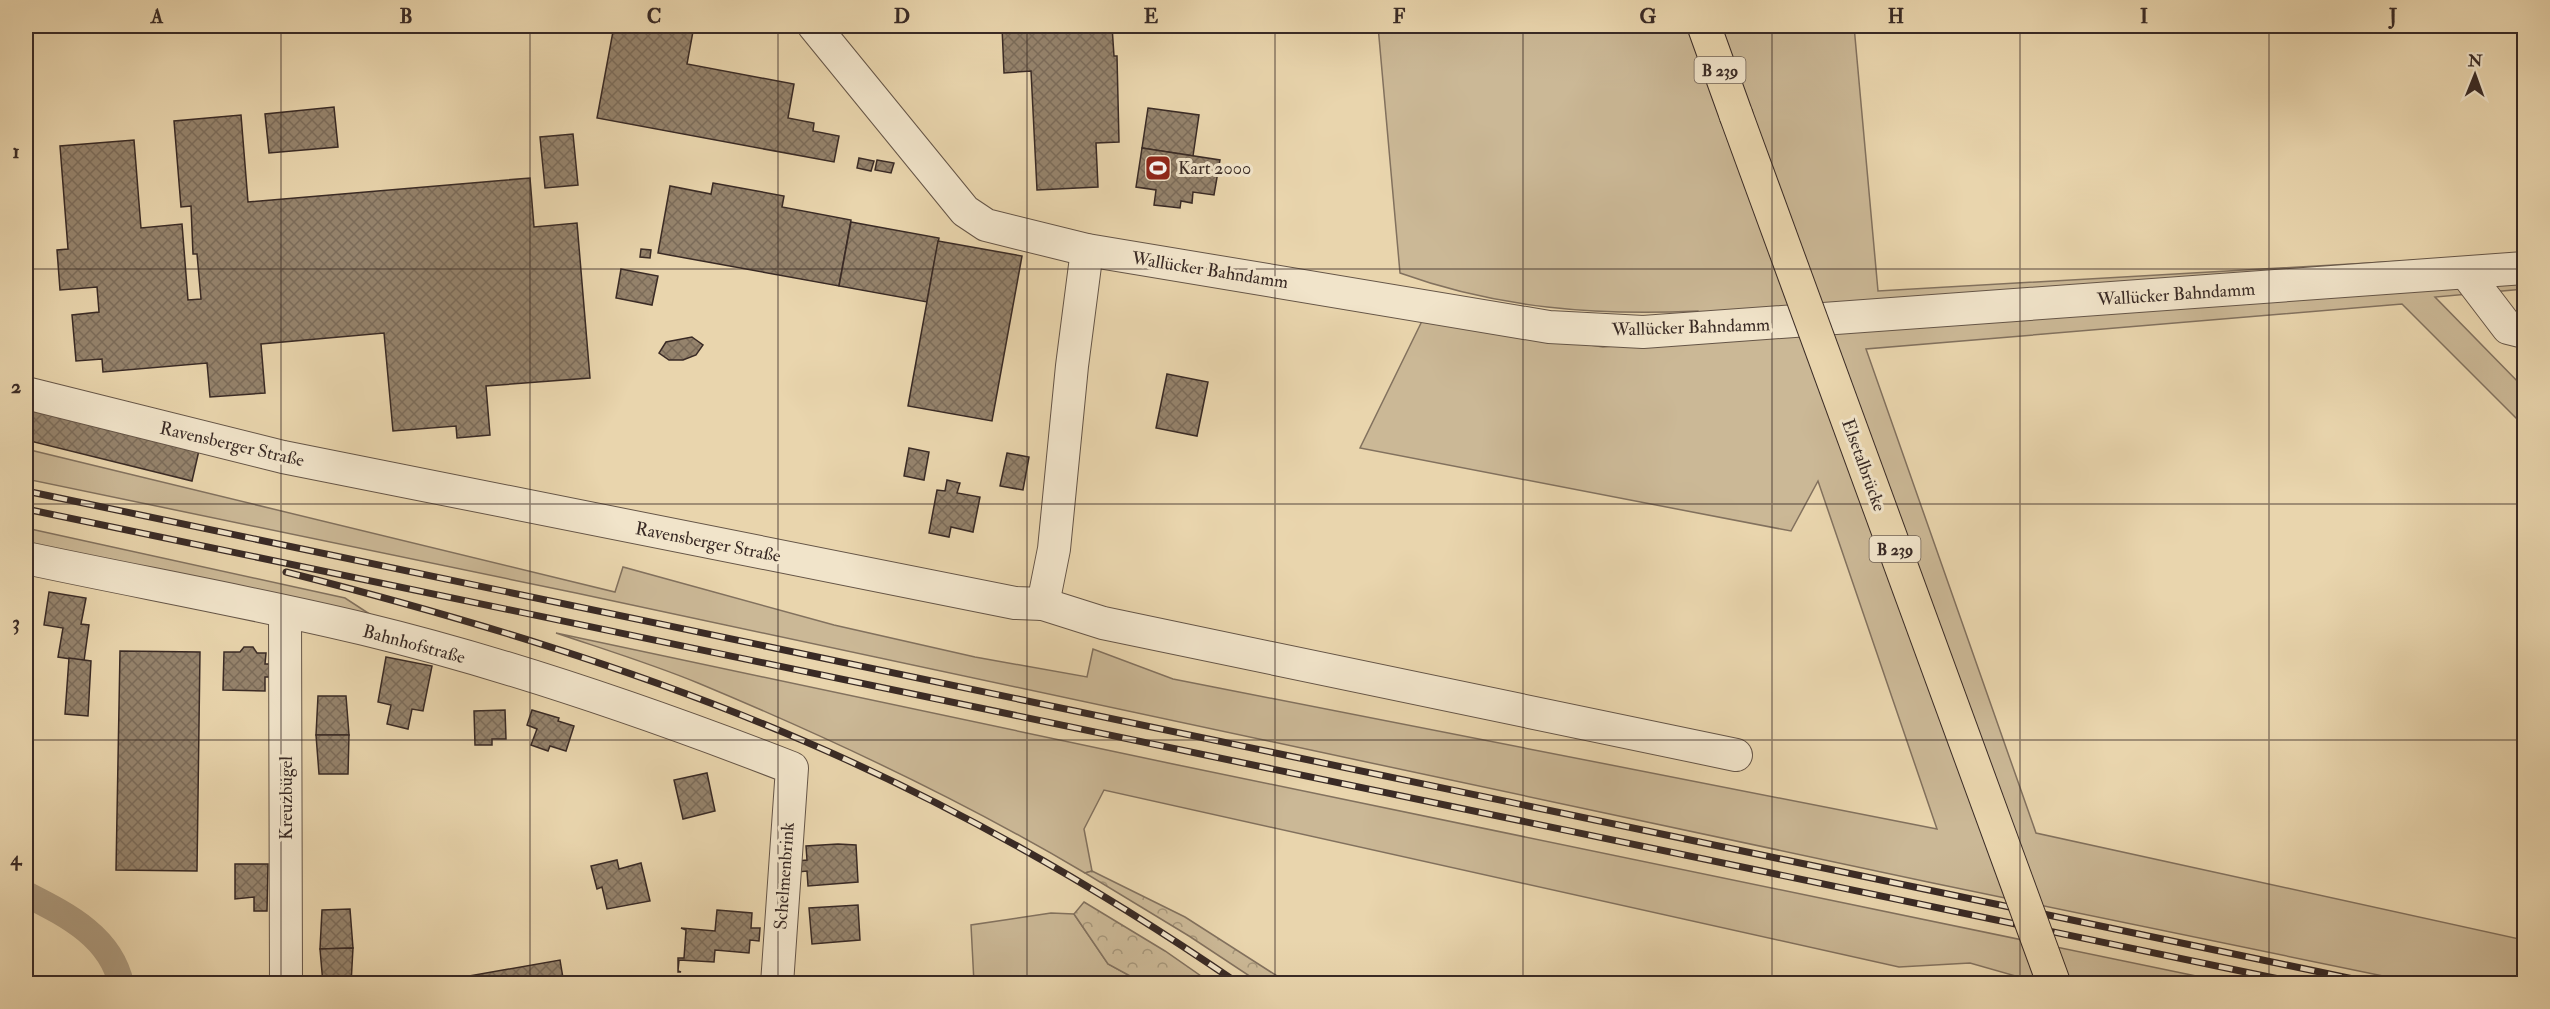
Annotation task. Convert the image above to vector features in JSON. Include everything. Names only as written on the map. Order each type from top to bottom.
[{"type":"main road","name":"Elsetalbrücke","points":[[1704,26],[2054,984]]},
{"type":"street","name":"Wallücker Bahndamm","points":[[814,26],[965,211],[986,225],[1087,250],[1548,327],[1643,332],[2524,268]]},
{"type":"street","points":[[1043,604],[1054,549],[1072,366],[1087,250]]},
{"type":"street","points":[[2466,273],[2508,328],[2524,332]]},
{"type":"street","name":"Ravensberger Straße","points":[[26,393],[282,457],[1015,603],[1043,604],[1103,623],[1736,755]]},
{"type":"street","name":"Bahnhofstraße","points":[[26,558],[285,612],[396,638],[540,680],[710,736],[792,768]]},
{"type":"street","name":"Kreuzbügel","points":[[285,612],[286,984]]},
{"type":"street","name":"Schelmenbrink","points":[[777,984],[792,768]]},
{"type":"green space","points":[[1378,26],[1854,26],[1878,291],[2524,254],[2524,289],[2435,297],[2524,388],[2524,426],[2402,304],[1866,349],[2036,833],[2524,940],[2524,983],[2417,983],[1928,882],[576,593],[26,479],[26,449],[615,592],[623,567],[834,625],[975,657],[1087,677],[1093,649],[1173,679],[1937,829],[1818,481],[1791,531],[1360,448],[1423,319],[1603,347],[1708,337],[1698,311],[1622,312],[1547,307],[1473,294],[1400,273]]},
{"type":"green space","points":[[26,528],[345,598],[388,626],[26,546]]},
{"type":"green space","points":[[556,633],[1173,764],[2230,983],[2040,983],[1970,963],[1899,967],[1104,790],[1084,829],[1092,871],[1085,873],[943,795],[797,726],[681,676]]},
{"type":"green space","points":[[1092,871],[1185,917],[1288,983],[1260,983],[1189,936],[1085,873]]},
{"type":"green space","points":[[1084,902],[1165,951],[1211,983],[1143,983],[1108,964],[1074,914]]},
{"type":"green space","points":[[1051,913],[1074,914],[1108,964],[1143,983],[974,983],[971,925]]},
{"type":"building","points":[[614,26],[694,26],[687,64],[794,84],[788,118],[814,123],[813,131],[839,136],[834,162],[597,118]]},
{"type":"building","points":[[969,26],[1112,26],[1114,56],[1117,56],[1119,142],[1096,143],[1098,187],[1037,190],[1031,71],[1004,73],[1002,27],[969,29]]},
{"type":"building","points":[[334,107],[338,147],[269,153],[265,114]]},
{"type":"building","points":[[1148,108],[1199,115],[1193,156],[1142,148]]},
{"type":"building","points":[[241,115],[248,202],[530,178],[534,227],[577,223],[590,378],[486,386],[490,435],[457,438],[456,426],[393,431],[384,333],[261,344],[265,393],[210,397],[207,363],[103,372],[102,359],[76,361],[72,315],[99,312],[97,287],[60,290],[57,250],[68,249],[60,146],[134,140],[141,228],[182,224],[188,300],[201,299],[197,254],[193,254],[191,206],[181,207],[174,121]]},
{"type":"building","points":[[573,134],[578,185],[545,188],[540,137]]},
{"type":"building","points":[[1142,148],[1220,160],[1214,195],[1193,192],[1192,203],[1181,201],[1180,208],[1154,205],[1156,190],[1136,187]]},
{"type":"building","points":[[859,158],[874,161],[871,171],[857,168]]},
{"type":"building","points":[[877,160],[894,163],[891,173],[875,170]]},
{"type":"building","points":[[713,183],[784,196],[782,207],[851,220],[839,286],[658,253],[670,186],[711,194]]},
{"type":"building","points":[[851,222],[939,238],[927,302],[839,286]]},
{"type":"building","points":[[938,241],[1022,256],[992,421],[908,406]]},
{"type":"building","points":[[641,249],[651,250],[650,258],[640,257]]},
{"type":"building","points":[[621,269],[658,276],[652,305],[616,298]]},
{"type":"building","points":[[692,337],[703,345],[696,355],[683,360],[669,360],[659,353],[666,342]]},
{"type":"building","points":[[1167,374],[1208,382],[1197,436],[1156,428]]},
{"type":"building","points":[[26,404],[200,446],[192,481],[26,440]]},
{"type":"building","points":[[909,448],[929,452],[924,480],[904,476]]},
{"type":"building","points":[[1007,453],[1029,457],[1023,490],[1000,486]]},
{"type":"building","points":[[947,480],[960,483],[957,493],[980,497],[973,532],[951,527],[949,537],[929,533],[937,490],[945,491]]},
{"type":"building","points":[[49,592],[86,598],[81,624],[89,625],[84,661],[58,657],[63,628],[44,625]]},
{"type":"building","points":[[244,647],[253,647],[257,653],[266,653],[265,664],[273,664],[272,677],[265,677],[265,691],[223,690],[224,652],[240,652]]},
{"type":"building","points":[[120,651],[200,652],[197,871],[116,870]]},
{"type":"building","points":[[386,657],[432,666],[423,711],[412,709],[408,729],[387,724],[391,705],[378,702]]},
{"type":"building","points":[[69,658],[91,661],[88,716],[65,714]]},
{"type":"building","points":[[318,696],[346,696],[349,735],[316,735]]},
{"type":"building","points":[[505,710],[506,739],[492,739],[492,745],[475,745],[474,711]]},
{"type":"building","points":[[532,710],[559,718],[558,721],[574,726],[566,751],[550,746],[548,751],[531,745],[537,729],[527,725]]},
{"type":"building","points":[[316,735],[349,735],[348,774],[319,774]]},
{"type":"building","points":[[707,773],[715,811],[683,819],[674,780]]},
{"type":"building","points":[[856,845],[858,882],[808,886],[807,871],[798,872],[798,861],[807,860],[806,846]]},
{"type":"building","points":[[617,860],[619,869],[641,863],[650,901],[607,909],[602,887],[597,889],[591,866]]},
{"type":"building","points":[[235,864],[268,864],[267,911],[254,911],[254,897],[235,899]]},
{"type":"building","points":[[858,905],[860,940],[812,944],[809,908]]},
{"type":"building","points":[[350,909],[353,948],[320,949],[322,910]]},
{"type":"building","points":[[717,910],[752,913],[751,928],[760,928],[759,941],[750,940],[749,953],[715,950],[714,962],[679,960],[678,971],[678,958],[684,958],[686,930],[681,928],[715,931]]},
{"type":"building","points":[[353,948],[351,984],[323,984],[320,949]]},
{"type":"building","points":[[560,960],[564,984],[424,984]]},
{"type":"waterway","points":[[26,894],[71,919],[97,940],[116,967],[121,984]]},
{"type":"railway","points":[[26,491],[2377,984]]},
{"type":"railway","points":[[26,509],[2303,984]]},
{"type":"railway","points":[[286,572],[418,607],[548,646],[677,691],[804,741],[917,793],[1027,852],[1135,916],[1239,984]]},
{"type":"place","name":"Kart 2000","points":[[1158,168]]}]
